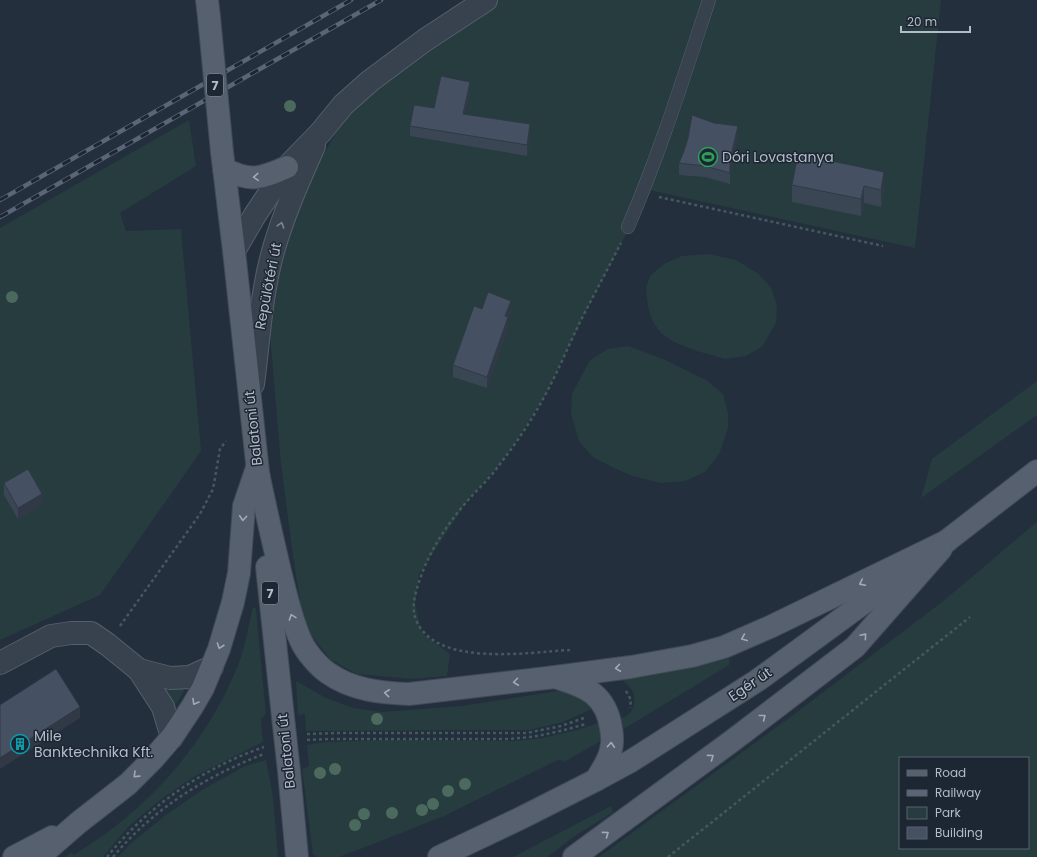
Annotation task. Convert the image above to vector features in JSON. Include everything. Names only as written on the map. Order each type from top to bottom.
[{"type":"main road","name":"Balatoni út","points":[[208,9],[223,161],[251,401],[297,857]]},
{"type":"main road","points":[[223,161],[238,176],[253,178],[267,176],[287,167]]},
{"type":"main road","points":[[39,857],[78,823],[128,784],[153,759],[172,737],[203,688],[219,649],[233,602],[239,573],[244,506],[257,468]]},
{"type":"main road","points":[[257,468],[289,608],[302,642],[314,660],[327,673],[344,683],[364,689],[386,693],[409,694],[555,677],[631,667],[692,656],[724,647],[770,627],[947,541]]},
{"type":"main road","name":"Egér út","points":[[439,857],[521,818],[631,761],[758,680],[947,541],[1037,471]]},
{"type":"main road","points":[[574,857],[732,741],[855,647],[947,541]]},
{"type":"main road","points":[[555,677],[578,684],[588,690],[598,698],[607,710],[599,717],[612,732],[612,750],[596,780]]},
{"type":"main road","points":[[14,857],[78,823]]},
{"type":"street","name":"Repülőtéri út","points":[[234,251],[255,214],[287,167],[321,132],[343,105],[370,81],[425,40],[486,0]]},
{"type":"street","name":"Repülőtéri út","points":[[251,401],[266,281],[273,249],[286,209],[321,132]]},
{"type":"street","points":[[0,663],[50,636],[71,632],[91,633],[139,670],[163,707],[172,737]]},
{"type":"street","points":[[139,670],[170,678],[183,678],[190,677],[212,667]]},
{"type":"lane","points":[[628,227],[643,194],[661,145],[709,0]]},
{"type":"path","points":[[643,194],[883,246]]},
{"type":"path","points":[[574,650],[489,654],[471,653],[449,648],[435,642],[421,629],[416,620],[414,601],[422,571],[440,536],[468,500],[496,469],[544,398],[628,227]]},
{"type":"path","points":[[107,644],[200,514],[213,489],[220,449],[226,441]]},
{"type":"path","points":[[668,857],[970,617]]},
{"type":"path","points":[[304,735],[337,733],[527,733],[599,717]]},
{"type":"path","points":[[303,741],[330,739],[529,738],[552,734],[599,717]]},
{"type":"path","points":[[107,857],[141,820],[175,793],[212,770],[266,746]]},
{"type":"path","points":[[113,857],[138,831],[179,797],[217,774],[269,752]]},
{"type":"green space","points":[[486,0],[941,0],[915,248],[649,190],[585,313],[544,398],[496,469],[468,500],[419,574],[415,604],[422,633],[450,654],[447,676],[412,679],[357,674],[331,660],[311,635],[302,614],[281,464],[269,323],[274,273],[316,166],[349,112]]},
{"type":"green space","points":[[189,120],[196,166],[120,213],[126,231],[181,229],[201,451],[100,595],[0,640],[0,228]]},
{"type":"green space","points":[[708,254],[736,260],[760,275],[771,288],[777,305],[776,323],[762,347],[746,356],[725,359],[697,351],[674,342],[661,333],[653,322],[648,307],[646,288],[650,276],[664,264],[682,256]]},
{"type":"green space","points":[[628,346],[663,359],[706,380],[723,394],[728,413],[728,428],[719,454],[705,472],[685,481],[661,483],[633,476],[614,468],[593,457],[579,441],[571,414],[572,394],[590,360],[608,349]]},
{"type":"green space","points":[[1037,381],[1037,415],[921,498],[932,459]]},
{"type":"green space","points":[[1037,522],[1037,857],[599,857],[793,715],[942,602]]},
{"type":"green space","points":[[253,607],[256,609],[266,714],[261,719],[263,742],[195,776],[164,797],[129,826],[103,857],[65,857],[72,852],[74,855],[99,838],[142,804],[177,767],[193,746],[220,703],[241,657]]},
{"type":"green space","points":[[730,659],[729,665],[622,730],[619,719],[631,712],[634,704],[634,696],[632,690],[621,679],[650,676]]},
{"type":"green space","points":[[296,681],[326,698],[353,708],[382,712],[462,706],[564,690],[578,695],[594,708],[563,722],[529,730],[306,731],[305,714],[298,715]]},
{"type":"green space","points":[[160,683],[185,689],[174,708]]},
{"type":"green space","points":[[599,723],[601,741],[564,762],[560,759],[444,816],[339,857],[317,857],[313,854],[302,769],[309,766],[307,745],[326,742],[389,740],[515,741],[542,738]]},
{"type":"green space","points":[[266,760],[273,797],[278,857],[118,857],[131,843],[166,815],[202,790],[245,766]]},
{"type":"green space","points":[[611,806],[613,812],[575,836],[547,857],[513,857]]},
{"type":"building","points":[[441,76],[470,82],[463,114],[530,124],[527,145],[410,126],[414,105],[434,108]]},
{"type":"building","points":[[692,115],[714,123],[738,126],[730,160],[730,173],[705,166],[679,163],[688,138]]},
{"type":"building","points":[[798,154],[884,172],[881,190],[864,186],[861,199],[792,185]]},
{"type":"building","points":[[488,292],[511,301],[505,316],[508,317],[487,377],[453,365],[474,306],[482,309]]},
{"type":"building","points":[[28,469],[42,494],[18,508],[4,483]]},
{"type":"building","name":"Mile Banktechnika Kft.","points":[[56,669],[80,707],[0,758],[0,705]]},
{"type":"railway","points":[[0,200],[351,0]]},
{"type":"railway","points":[[0,217],[381,0]]},
{"type":"place","name":"Dóri Lovastanya","points":[[708,157]]},
{"type":"place","name":"Mile Banktechnika Kft.","points":[[20,744]]}]
